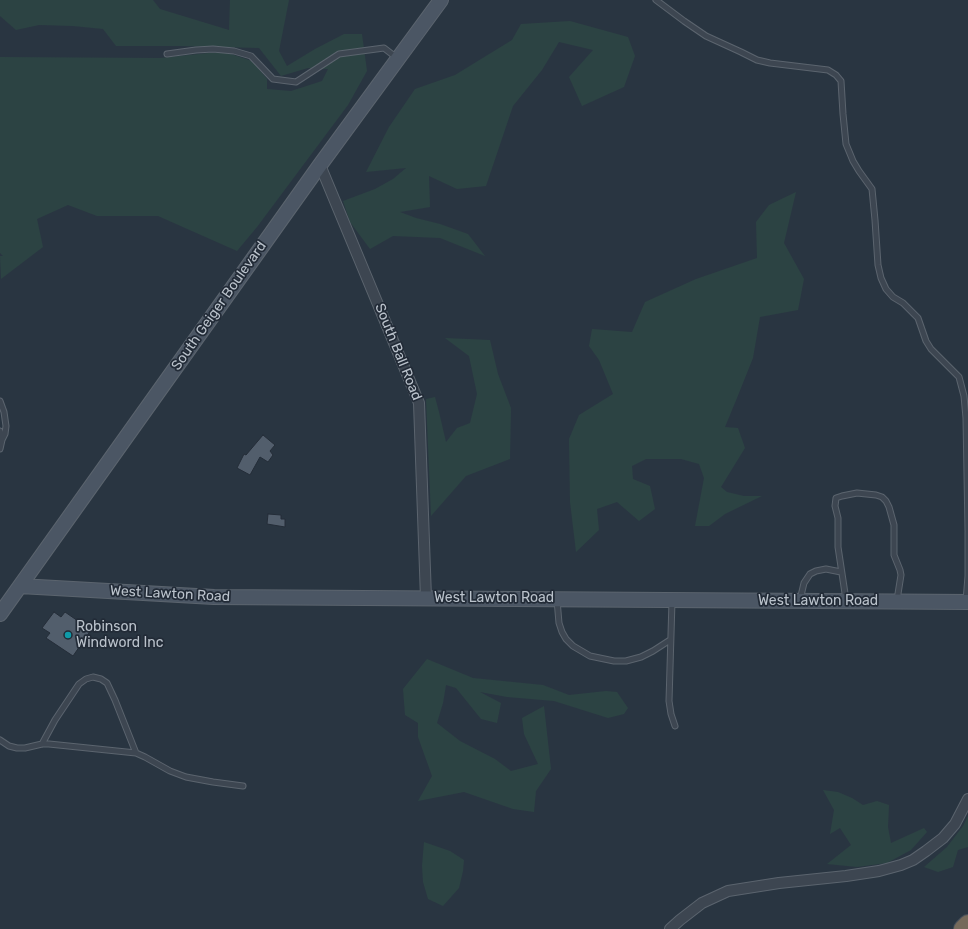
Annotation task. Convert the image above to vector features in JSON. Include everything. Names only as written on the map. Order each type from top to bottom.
[{"type":"highway","points":[[963,929],[968,924]]},
{"type":"street","name":"South Geiger Boulevard","points":[[2,607],[20,586],[320,165],[441,0]]},
{"type":"street","name":"South Ball Road","points":[[320,165],[419,403],[426,598]]},
{"type":"street","name":"West Lawton Road","points":[[20,586],[214,597],[967,602]]},
{"type":"street","points":[[670,929],[702,903],[728,891],[879,871],[914,860],[943,838],[963,810],[968,799]]},
{"type":"lane","points":[[656,0],[706,36],[758,60],[770,63],[828,70],[836,75],[841,81],[846,144],[859,171],[872,189],[878,265],[881,278],[886,289],[893,297],[903,303],[918,318],[926,341],[959,377],[964,396],[966,418],[968,532],[967,602]]},
{"type":"lane","points":[[167,54],[213,49],[234,51],[252,56],[273,79],[296,82],[339,54],[384,48],[398,59]]},
{"type":"lane","points":[[0,401],[4,412],[6,426],[0,449]]},
{"type":"lane","points":[[0,431],[2,440]]},
{"type":"lane","points":[[846,601],[838,547],[838,518],[835,506],[836,498],[857,493],[882,497],[889,507],[894,525],[894,555],[900,570],[897,601]]},
{"type":"lane","points":[[800,600],[804,583],[810,574],[826,569],[841,572]]},
{"type":"lane","points":[[556,599],[559,622],[566,639],[573,646],[590,656],[614,661],[626,661],[653,651],[670,640]]},
{"type":"lane","points":[[672,600],[669,701],[671,714],[676,726]]},
{"type":"lane","points":[[42,744],[79,684],[86,678],[93,677],[101,679],[107,683],[136,753]]},
{"type":"lane","points":[[0,740],[9,746],[17,748],[49,744],[136,753],[170,771],[186,776],[213,782],[243,786]]},
{"type":"green space","points":[[0,0],[153,0],[160,9],[229,30],[230,0],[289,0],[279,51],[287,66],[344,34],[362,34],[367,71],[348,105],[257,227],[237,251],[158,216],[97,216],[68,205],[37,219],[43,247],[1,279],[0,256],[3,256],[0,253],[0,57],[160,58],[208,53],[228,53],[252,61],[267,79],[267,89],[291,91],[322,81],[328,69],[308,68],[281,76],[259,48],[116,46],[103,29],[39,25],[16,30],[0,16]]},
{"type":"green space","points":[[570,21],[628,37],[635,56],[624,87],[582,106],[569,77],[593,50],[559,42],[542,70],[513,106],[486,186],[457,189],[429,176],[430,207],[400,212],[468,234],[485,256],[440,238],[393,236],[370,249],[350,222],[343,201],[375,189],[393,179],[406,168],[366,172],[389,127],[415,89],[455,75],[512,40],[521,24]]},
{"type":"green space","points":[[796,192],[784,243],[804,279],[798,310],[760,317],[753,358],[725,427],[738,428],[745,448],[721,487],[727,492],[744,496],[762,496],[725,514],[709,526],[695,526],[704,478],[699,464],[681,459],[646,459],[632,466],[633,479],[650,486],[655,509],[639,521],[617,502],[597,509],[599,530],[576,552],[570,502],[569,439],[579,415],[613,394],[599,360],[589,346],[592,329],[632,332],[645,302],[696,279],[757,258],[756,222],[769,205]]},
{"type":"green space","points":[[445,338],[490,340],[498,374],[511,408],[510,459],[466,476],[431,516],[426,399],[435,397],[446,442],[457,428],[470,423],[477,394],[469,356]]},
{"type":"green space","points":[[427,659],[473,678],[543,685],[569,695],[606,691],[617,692],[628,708],[624,714],[608,718],[554,701],[507,697],[480,692],[501,703],[497,723],[481,719],[456,688],[446,685],[443,703],[437,723],[460,741],[495,759],[511,771],[538,764],[524,734],[522,718],[544,706],[551,769],[536,791],[534,812],[513,809],[464,792],[418,801],[432,776],[418,737],[418,723],[405,715],[403,689]]},
{"type":"green space","points":[[823,790],[838,792],[863,805],[877,801],[889,805],[888,827],[891,843],[924,828],[927,832],[911,850],[887,863],[857,867],[827,864],[851,845],[840,828],[830,834],[834,810]]},
{"type":"green space","points":[[968,816],[968,847],[958,850],[953,867],[938,872],[924,867],[947,847],[963,826]]},
{"type":"green space","points":[[424,842],[450,851],[464,860],[459,888],[443,906],[428,899],[423,882],[422,866]]},
{"type":"building","points":[[263,435],[275,445],[270,451],[273,455],[268,462],[260,457],[250,475],[237,468],[244,454],[246,455]]},
{"type":"building","points":[[268,514],[281,515],[281,519],[285,519],[285,527],[267,524]]},
{"type":"building","name":"Robinson Windword Inc","points":[[54,612],[61,617],[65,612],[91,630],[73,656],[46,638],[50,633],[42,628]]},
{"type":"place","name":"Robinson Windword Inc","points":[[68,635]]}]
